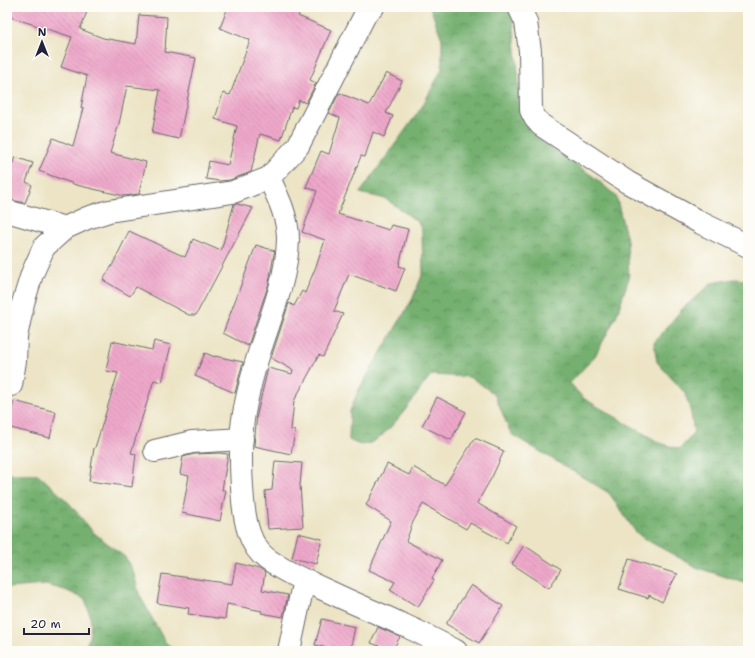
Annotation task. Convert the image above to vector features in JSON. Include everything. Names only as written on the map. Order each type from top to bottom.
[{"type":"street","points":[[519,7],[526,22],[530,51],[531,110],[538,122],[564,141],[627,182],[701,223],[748,246]]},
{"type":"street","points":[[11,385],[16,337],[23,303],[32,274],[44,247],[65,228],[86,218],[109,211],[233,192],[269,178],[298,146],[364,9]]},
{"type":"street","points":[[269,178],[283,209],[288,237],[285,265],[276,304],[257,361],[242,427],[241,473],[244,510],[248,529],[255,546],[266,558],[304,580],[402,624],[456,651]]},
{"type":"street","points":[[7,211],[65,228]]},
{"type":"street","points":[[155,451],[192,442],[242,439]]},
{"type":"street","points":[[289,651],[304,580]]},
{"type":"green space","points":[[430,7],[512,7],[522,116],[544,143],[594,177],[616,196],[627,240],[629,278],[616,317],[595,356],[570,383],[583,398],[660,443],[680,449],[694,433],[691,413],[685,393],[657,362],[654,343],[681,310],[712,283],[734,279],[748,280],[748,584],[698,568],[643,538],[635,531],[609,493],[511,434],[495,395],[469,377],[431,375],[402,414],[384,434],[364,445],[349,440],[350,411],[358,391],[412,300],[423,273],[422,231],[418,222],[386,199],[360,193],[422,107],[442,69],[442,39]]},
{"type":"green space","points":[[8,474],[38,474],[69,503],[94,533],[125,557],[134,574],[139,594],[165,642],[176,651],[83,651],[87,644],[91,625],[85,599],[65,590],[46,585],[7,588]]},
{"type":"building","points":[[7,7],[89,7],[80,29],[103,38],[136,44],[139,15],[167,17],[165,52],[196,58],[179,139],[152,133],[160,90],[127,86],[119,124],[110,153],[146,162],[139,194],[124,196],[76,185],[39,171],[53,138],[73,146],[83,108],[81,108],[87,76],[61,67],[72,37],[7,16]]},
{"type":"building","points":[[228,7],[302,7],[298,16],[331,30],[310,80],[316,83],[306,103],[299,100],[296,108],[292,107],[281,140],[260,134],[251,172],[230,180],[220,181],[206,179],[209,161],[228,165],[237,126],[215,119],[223,93],[230,95],[250,40],[220,28]]},
{"type":"building","points":[[386,73],[402,81],[386,113],[393,116],[384,137],[373,132],[365,157],[361,156],[338,214],[389,230],[391,225],[408,229],[399,266],[405,268],[396,291],[349,274],[334,311],[343,314],[323,357],[319,355],[294,401],[291,430],[295,431],[291,454],[254,446],[257,414],[268,368],[292,374],[293,370],[271,358],[289,303],[294,306],[302,291],[305,293],[325,240],[302,232],[317,191],[306,187],[321,151],[329,154],[340,118],[329,113],[339,93],[369,105]]},
{"type":"building","points":[[15,157],[33,163],[26,182],[32,185],[25,203],[7,199],[7,178]]},
{"type":"building","points":[[234,204],[253,208],[196,315],[189,315],[136,287],[130,296],[103,280],[113,264],[129,231],[185,257],[193,239],[221,251]]},
{"type":"building","points":[[256,245],[275,251],[269,283],[248,346],[223,333]]},
{"type":"building","points":[[112,341],[152,350],[154,341],[171,345],[162,382],[154,380],[131,453],[136,454],[132,487],[89,481],[94,448],[118,373],[106,371]]},
{"type":"building","points":[[205,353],[215,357],[243,362],[235,393],[195,376]]},
{"type":"building","points":[[437,397],[466,412],[451,440],[422,426]]},
{"type":"building","points":[[14,401],[56,412],[50,438],[7,427]]},
{"type":"building","points":[[475,438],[504,451],[492,477],[477,503],[516,526],[507,543],[470,523],[466,529],[423,504],[413,522],[406,541],[442,560],[432,579],[434,580],[418,607],[390,590],[395,582],[369,570],[391,521],[366,505],[387,464],[409,475],[413,467],[445,485]]},
{"type":"building","points":[[194,454],[228,454],[222,490],[226,490],[220,521],[182,513],[189,476],[180,474],[183,457]]},
{"type":"building","points":[[275,461],[302,463],[300,485],[303,527],[268,529],[265,491],[272,490]]},
{"type":"building","points":[[298,533],[322,539],[316,564],[292,558]]},
{"type":"building","points":[[524,545],[561,570],[549,588],[512,564]]},
{"type":"building","points":[[629,559],[677,574],[662,602],[649,595],[648,598],[619,589]]},
{"type":"building","points":[[236,563],[259,569],[265,573],[262,590],[288,595],[283,617],[227,604],[225,619],[188,614],[189,608],[157,603],[162,574],[232,584]]},
{"type":"building","points":[[471,585],[503,606],[479,643],[446,624]]},
{"type":"building","points":[[322,619],[355,627],[350,651],[340,651],[315,645]]},
{"type":"building","points":[[378,627],[400,637],[392,651],[371,643]]}]
